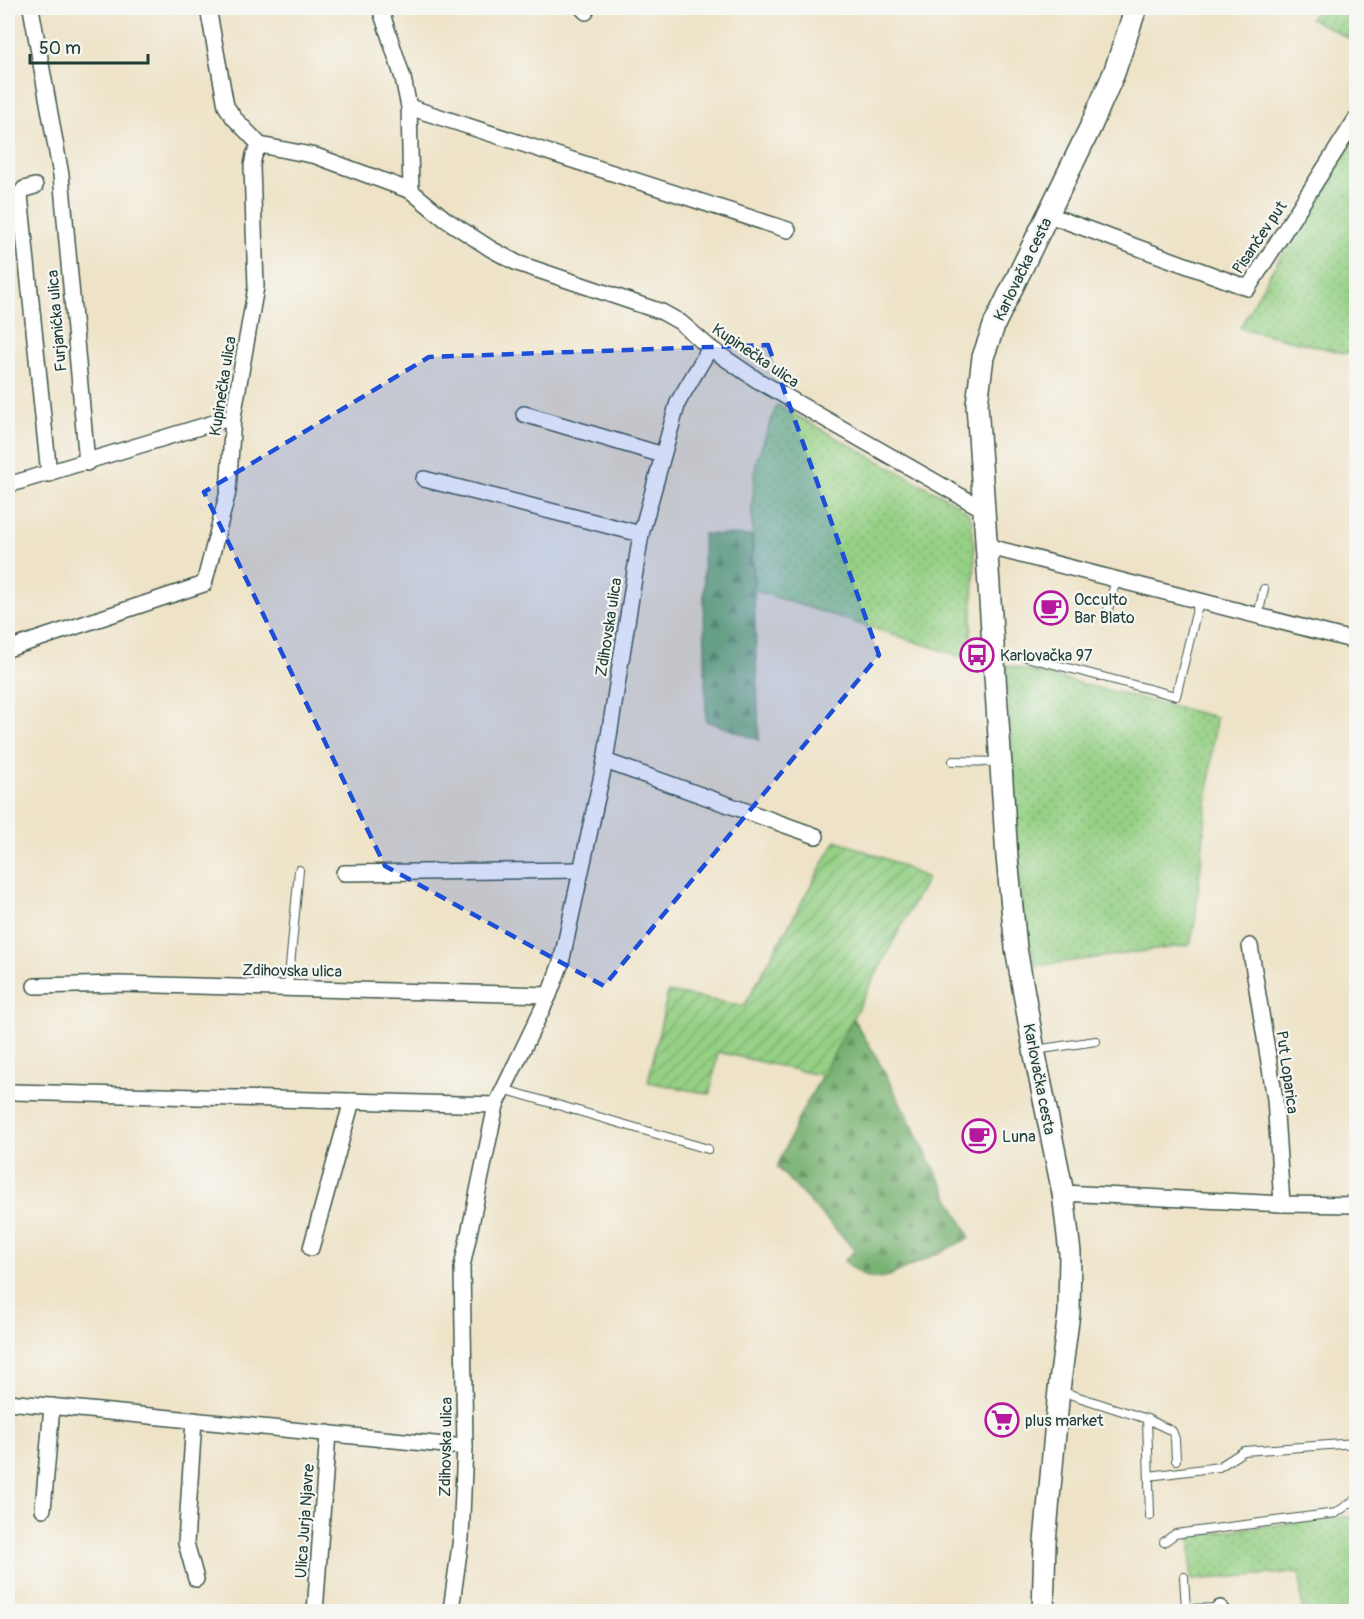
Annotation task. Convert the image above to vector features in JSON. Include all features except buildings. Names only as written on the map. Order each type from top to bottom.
[{"type":"street","name":"Furjanićka ulica","points":[[31,8],[61,175],[87,463]]},
{"type":"street","points":[[208,8],[226,106],[234,118],[260,145]]},
{"type":"street","points":[[380,8],[403,78],[409,107],[411,191]]},
{"type":"street","name":"Karlovačka cesta","points":[[1043,1611],[1045,1542],[1069,1301],[1070,1253],[1063,1193],[1016,948],[1000,762],[977,404],[983,357],[995,323],[1049,215],[1114,73],[1136,8]]},
{"type":"street","points":[[409,107],[788,230]]},
{"type":"street","name":"Pisančev put","points":[[1049,215],[1248,288],[1356,120]]},
{"type":"street","name":"Kupinečka ulica","points":[[8,649],[204,584],[228,492],[233,417],[256,287],[252,166],[254,155],[260,145],[316,156],[411,191],[445,219],[517,263],[662,312],[680,322],[710,348],[757,380],[983,509]]},
{"type":"street","name":"Furjanićka ulica","points":[[35,186],[24,189],[20,195],[49,474]]},
{"type":"street","name":"Zdihovska ulica","points":[[454,1611],[451,1610],[461,1538],[465,1447],[462,1268],[496,1105],[549,995],[561,963],[605,761],[641,534],[678,402],[710,348]]},
{"type":"street","points":[[524,414],[663,455]]},
{"type":"street","points":[[8,485],[233,417]]},
{"type":"street","points":[[424,479],[641,534]]},
{"type":"street","points":[[986,546],[1356,641]]},
{"type":"street","points":[[605,761],[816,836]]},
{"type":"street","points":[[344,873],[581,870]]},
{"type":"street","name":"Put Loparica","points":[[1250,946],[1275,1099],[1282,1204]]},
{"type":"street","name":"Zdihovska ulica","points":[[35,986],[120,984],[549,995]]},
{"type":"street","points":[[13,1092],[496,1105]]},
{"type":"street","points":[[311,1248],[352,1101]]},
{"type":"street","points":[[1063,1193],[1282,1204],[1356,1205]]},
{"type":"street","points":[[8,1402],[465,1447]]},
{"type":"street","points":[[43,1509],[52,1406]]},
{"type":"street","points":[[194,1420],[186,1543],[196,1578]]},
{"type":"street","name":"Ulica Jurja Njavre","points":[[315,1611],[328,1433]]},
{"type":"lane","points":[[1108,610],[1116,579]]},
{"type":"lane","points":[[1258,616],[1263,589]]},
{"type":"lane","points":[[1026,657],[1176,696],[1199,601]]},
{"type":"lane","points":[[953,761],[1000,762]]},
{"type":"lane","points":[[288,988],[299,870]]},
{"type":"lane","points":[[1034,1050],[1096,1041]]},
{"type":"lane","points":[[503,1089],[708,1149]]},
{"type":"lane","points":[[1059,1390],[1147,1419],[1172,1431],[1175,1439],[1176,1460]]},
{"type":"lane","points":[[1147,1419],[1150,1516]]},
{"type":"lane","points":[[1149,1476],[1219,1467],[1244,1451],[1356,1443]]},
{"type":"lane","points":[[1164,1542],[1175,1534],[1186,1532],[1336,1513],[1356,1499]]},
{"type":"lane","points":[[1184,1577],[1186,1609],[1221,1610]]},
{"type":"highlighted area","points":[[768,345],[879,655],[604,986],[385,866],[204,492],[429,357]]},
{"type":"green space","points":[[1319,8],[1356,8],[1356,42],[1310,18]]},
{"type":"green space","points":[[1356,137],[1356,351],[1344,353],[1240,328],[1267,279]]},
{"type":"green space","points":[[777,405],[956,503],[968,513],[972,521],[975,561],[971,635],[975,661],[754,590],[752,509],[756,462]]},
{"type":"green space","points":[[703,534],[752,536],[759,740],[706,721]]},
{"type":"green space","points":[[1006,665],[1216,717],[1195,922],[1190,945],[1035,966],[1021,906]]},
{"type":"green space","points":[[836,840],[891,861],[927,878],[822,1076],[718,1052],[710,1094],[648,1082],[668,992],[744,1006]]},
{"type":"green space","points":[[853,1019],[875,1054],[970,1238],[881,1278],[865,1276],[844,1261],[855,1250],[777,1167],[800,1115]]},
{"type":"green space","points":[[1339,1517],[1356,1517],[1356,1611],[1302,1611],[1300,1572],[1191,1580],[1191,1535]]},
{"type":"place","name":"Occulto Bar Blato","points":[[1051,608]]},
{"type":"place","name":"Karlovačka 97","points":[[977,655]]},
{"type":"place","name":"Luna","points":[[979,1136]]},
{"type":"place","name":"plus market","points":[[1002,1420]]}]
